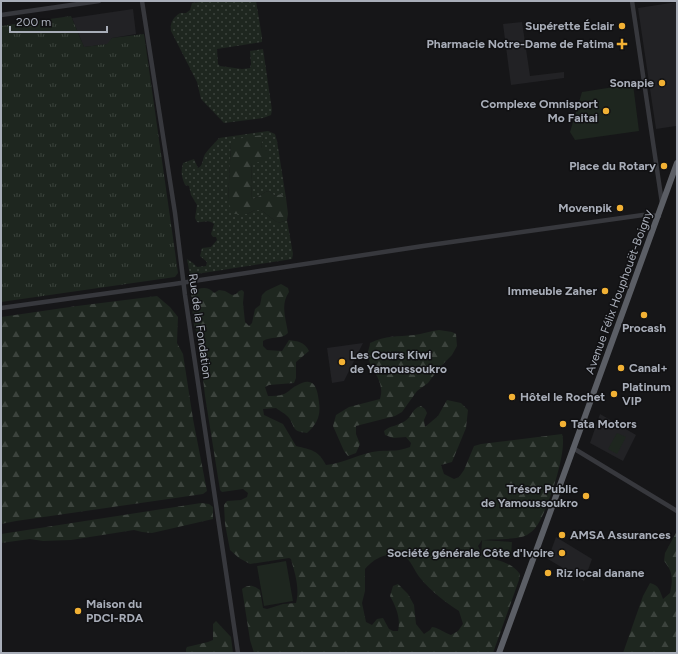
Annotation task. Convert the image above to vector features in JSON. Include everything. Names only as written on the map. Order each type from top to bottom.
[{"type":"highway","name":"Avenue Félix Houphouët-Boigny","points":[[499,653],[677,163]]},
{"type":"street","points":[[1,15],[99,1]]},
{"type":"street","name":"Rue de la Fondation","points":[[142,1],[175,213],[238,653]]},
{"type":"street","points":[[632,1],[662,204]]},
{"type":"street","points":[[1,308],[644,215],[659,216]]},
{"type":"street","points":[[573,448],[677,511]]},
{"type":"shaded area","points":[[677,2],[677,123],[676,126],[656,129],[638,8]]},
{"type":"shaded area","points":[[133,9],[136,34],[112,38],[108,44],[84,47],[72,18]]},
{"type":"shaded area","points":[[522,22],[530,76],[564,72],[564,78],[511,85],[503,24]]},
{"type":"shaded area","name":"Les Cours Kiwi de Yamoussoukro","points":[[363,343],[344,381],[332,383],[327,348]]},
{"type":"shaded area","points":[[600,414],[636,435],[623,461],[590,443]]},
{"type":"shaded area","points":[[556,537],[592,559],[584,581],[548,559]]},
{"type":"green space","points":[[208,1],[256,1],[262,42],[217,49],[218,64],[220,66],[242,69],[250,68],[250,51],[263,49],[272,110],[271,115],[263,118],[224,123],[201,99],[197,82],[171,31],[171,25],[172,20],[180,13],[186,13],[190,10],[192,3]]},
{"type":"green space","points":[[71,16],[84,47],[107,44],[112,38],[144,34],[178,273],[175,277],[1,302],[1,26]]},
{"type":"green space","name":"Complexe Omnisport Mo Faitai","points":[[633,84],[639,131],[575,140],[570,132],[582,92]]},
{"type":"green space","points":[[268,131],[275,134],[277,141],[286,198],[281,194],[275,196],[269,191],[251,199],[251,162],[255,162],[267,151],[262,149],[261,145],[264,137],[231,143],[228,201],[247,214],[255,210],[261,210],[278,223],[287,220],[293,254],[292,259],[190,275],[187,259],[197,267],[206,266],[207,262],[200,256],[202,248],[211,247],[217,240],[216,237],[213,237],[211,234],[214,224],[209,221],[197,222],[195,218],[197,205],[191,195],[189,186],[185,185],[183,179],[183,163],[194,159],[198,168],[200,167],[205,154],[219,138]]},
{"type":"green space","points":[[263,135],[264,137],[261,145],[262,148],[267,151],[268,156],[259,162],[251,163],[251,199],[269,191],[275,196],[281,194],[286,198],[288,214],[287,220],[278,223],[261,210],[255,210],[247,214],[233,214],[228,201],[231,143],[236,139]]},
{"type":"green space","points":[[281,284],[288,288],[289,292],[286,297],[284,307],[288,333],[263,341],[263,346],[267,350],[282,351],[289,340],[303,344],[309,351],[296,362],[296,378],[294,383],[269,385],[265,387],[268,396],[282,395],[300,384],[310,382],[317,391],[319,416],[307,433],[296,430],[288,417],[276,408],[263,409],[264,415],[283,424],[296,446],[314,451],[320,456],[326,465],[372,452],[398,450],[410,447],[411,443],[406,437],[393,438],[385,435],[384,431],[405,421],[418,407],[421,406],[427,413],[424,420],[425,427],[438,416],[447,400],[461,403],[468,410],[466,428],[452,462],[441,465],[444,474],[454,479],[459,477],[464,470],[474,446],[562,434],[562,453],[551,496],[541,520],[535,528],[523,537],[482,540],[478,546],[481,556],[512,566],[520,574],[493,653],[254,653],[250,640],[242,589],[247,586],[251,586],[260,590],[263,608],[267,609],[283,604],[296,603],[296,581],[291,559],[289,558],[250,564],[239,558],[230,550],[225,524],[224,505],[227,501],[241,500],[247,497],[248,493],[243,489],[222,492],[220,490],[205,396],[198,335],[194,326],[191,292],[200,288],[206,288],[212,290],[214,293],[219,290],[225,291],[232,295],[242,290],[244,292],[243,303],[245,322],[249,326],[252,323],[255,309],[260,305],[262,295],[266,291]],"holes":[[[399,553],[407,558],[429,588],[459,611],[463,624],[458,631],[451,635],[432,627],[424,634],[416,624],[414,605],[408,594],[398,584],[393,586],[390,596],[397,613],[399,622],[398,631],[389,629],[383,618],[377,619],[372,625],[366,622],[362,603],[365,591],[365,569],[376,559],[384,556]]]},
{"type":"green space","points":[[157,296],[170,307],[178,317],[177,343],[183,354],[193,419],[207,491],[203,494],[1,524],[1,317]]},
{"type":"green space","points":[[439,330],[456,334],[457,346],[452,355],[440,367],[428,383],[417,391],[402,412],[395,416],[356,426],[356,434],[360,444],[356,453],[348,456],[344,451],[333,426],[336,415],[349,407],[380,399],[381,386],[369,359],[368,352],[370,343],[386,337],[414,335]]},
{"type":"green space","points":[[617,433],[626,437],[617,454],[608,449]]},
{"type":"green space","points":[[201,503],[209,504],[213,507],[213,519],[152,533],[134,530],[71,540],[43,541],[30,539],[1,543],[1,534]]},
{"type":"green space","points":[[677,531],[677,653],[623,653],[643,596],[650,583],[657,587],[663,599],[670,593],[672,576],[664,561],[665,553]]},
{"type":"green space","points":[[482,540],[512,542],[511,558],[481,556]]},
{"type":"green space","points":[[286,561],[293,601],[264,606],[257,566]]},
{"type":"green space","points":[[216,621],[231,637],[233,653],[186,653],[187,647],[213,640],[213,624]]},
{"type":"place","name":"Supérette Éclair","points":[[622,26]]},
{"type":"place","name":"Pharmacie Notre-Dame de Fatima","points":[[622,44]]},
{"type":"place","name":"Sonapie","points":[[662,83]]},
{"type":"place","name":"Complexe Omnisport Mo Faitai","points":[[606,111]]},
{"type":"place","name":"Place du Rotary","points":[[664,166]]},
{"type":"place","name":"Movenpik","points":[[620,208]]},
{"type":"place","name":"Immeuble Zaher","points":[[605,291]]},
{"type":"place","name":"Procash","points":[[644,315]]},
{"type":"place","name":"Les Cours Kiwi de Yamoussoukro","points":[[342,362]]},
{"type":"place","name":"Canal+","points":[[621,368]]},
{"type":"place","name":"Platinum VIP","points":[[614,394]]},
{"type":"place","name":"Hôtel le Rochet","points":[[512,397]]},
{"type":"place","name":"Tata Motors","points":[[563,424]]},
{"type":"place","name":"Trésor Public de Yamoussoukro","points":[[586,496]]},
{"type":"place","name":"AMSA Assurances","points":[[562,535]]},
{"type":"place","name":"Société générale Côte d'Ivoire","points":[[562,553]]},
{"type":"place","name":"Riz local danane","points":[[548,573]]},
{"type":"place","name":"Maison du PDCI-RDA","points":[[78,611]]}]
